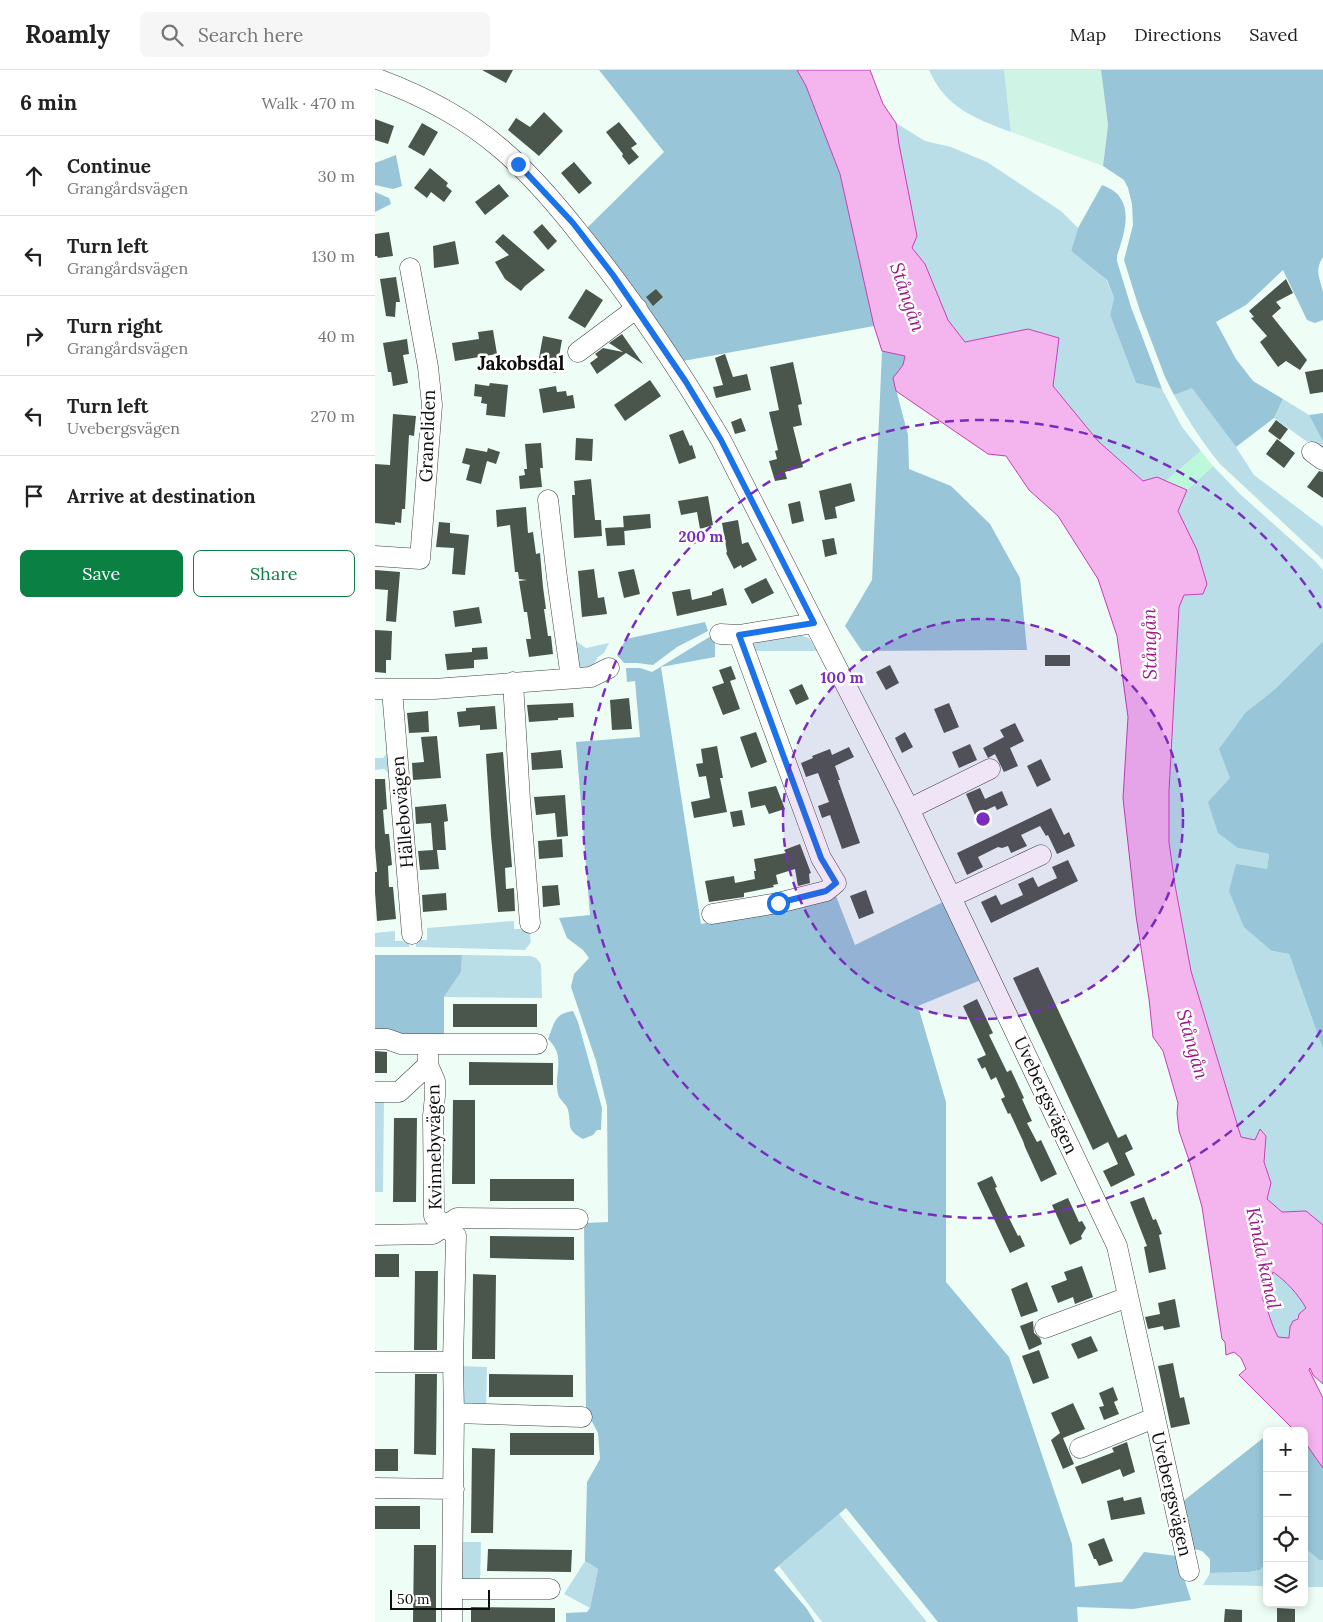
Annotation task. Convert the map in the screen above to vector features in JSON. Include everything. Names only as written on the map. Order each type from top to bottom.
[{"type":"street","name":"Uvebergsvägen","points":[[375,78],[432,103],[478,131],[499,147],[539,185],[573,223],[637,308],[686,382],[721,440],[909,809],[1117,1246],[1189,1571]]},
{"type":"street","name":"Graneliden","points":[[375,556],[420,559],[432,405],[428,367],[411,268]]},
{"type":"street","points":[[578,352],[637,308]]},
{"type":"street","points":[[548,500],[571,678]]},
{"type":"street","points":[[712,914],[778,903],[826,891],[836,883],[821,858],[729,634],[814,623]]},
{"type":"street","name":"Hällebovägen","points":[[412,934],[383,689],[434,688],[591,677],[609,668]]},
{"type":"street","points":[[513,682],[530,923]]},
{"type":"street","points":[[909,809],[990,770]]},
{"type":"street","points":[[951,897],[1041,855]]},
{"type":"street","points":[[375,1038],[387,1039],[401,1044],[537,1044]]},
{"type":"street","name":"Kvinnebyvägen","points":[[428,1044],[428,1065],[435,1081],[433,1116],[434,1216],[456,1236],[453,1362],[452,1622]]},
{"type":"street","name":"Kvinnebyvägen","points":[[375,1092],[399,1092],[428,1065]]},
{"type":"street","name":"Kvinnebyvägen","points":[[375,1235],[433,1234],[457,1218],[578,1219]]},
{"type":"street","points":[[1045,1328],[1128,1297]]},
{"type":"street","points":[[375,1362],[453,1362]]},
{"type":"street","points":[[454,1413],[582,1418]]},
{"type":"street","name":"Uvebergsvägen","points":[[1080,1448],[1154,1418]]},
{"type":"street","points":[[375,1488],[453,1489]]},
{"type":"street","points":[[453,1589],[550,1589]]},
{"type":"shaded area","points":[[599,70],[797,70],[806,86],[840,174],[874,326],[683,361],[587,228],[664,152]]},
{"type":"shaded area","points":[[929,70],[1004,70],[1011,132],[973,116],[953,103],[936,83]]},
{"type":"shaded area","points":[[1004,70],[1101,70],[1108,125],[1103,166],[1011,132]]},
{"type":"shaded area","points":[[1101,70],[1323,70],[1323,257],[1318,271],[1323,292],[1323,320],[1315,323],[1307,320],[1283,270],[1246,305],[1216,322],[1236,359],[1253,381],[1283,399],[1274,418],[1236,447],[1192,388],[1174,395],[1165,377],[1140,311],[1124,260],[1133,225],[1132,204],[1128,188],[1124,180],[1103,166],[1108,125]]},
{"type":"shaded area","points":[[896,123],[925,141],[951,147],[987,162],[1061,211],[1078,228],[1071,251],[1106,279],[1114,298],[1110,315],[1136,383],[1162,389],[1182,427],[1201,451],[1166,481],[1157,477],[1143,481],[1098,441],[1053,386],[1058,338],[1028,329],[965,342],[948,320],[925,264],[912,248]]},
{"type":"shaded area","points":[[396,155],[402,186],[393,189],[375,185],[375,163]]},
{"type":"shaded area","points":[[1102,185],[1115,192],[1124,206],[1126,214],[1124,232],[1117,261],[1131,307],[1162,389],[1136,383],[1110,315],[1114,298],[1107,280],[1071,251],[1078,228]]},
{"type":"shaded area","points":[[375,192],[389,198],[391,204],[375,212]]},
{"type":"shaded area","points":[[882,351],[905,355],[903,365],[893,378],[908,435],[909,469],[951,486],[990,524],[1020,578],[1027,650],[862,651],[845,626],[872,580]]},
{"type":"shaded area","points":[[1192,387],[1254,475],[1323,527],[1323,560],[1213,456],[1195,431],[1174,395]]},
{"type":"shaded area","points":[[1283,399],[1309,415],[1323,442],[1323,453],[1274,418]]},
{"type":"shaded area","points":[[1323,413],[1323,442],[1309,415]]},
{"type":"shaded area","points":[[1213,466],[1240,494],[1323,570],[1323,641],[1275,689],[1246,712],[1230,778],[1238,848],[1269,854],[1267,869],[1272,951],[1289,954],[1323,1049],[1323,1225],[1306,1211],[1282,1212],[1267,1199],[1271,1183],[1264,1162],[1266,1136],[1255,1140],[1241,1137],[1191,971],[1175,885],[1169,842],[1169,791],[1179,607],[1184,595],[1203,594],[1178,510],[1187,490]]},
{"type":"shaded area","points":[[705,622],[708,631],[677,647],[653,665],[624,663],[617,655],[626,639]]},
{"type":"shaded area","points":[[799,635],[809,638],[817,651],[752,651],[751,646],[759,640]]},
{"type":"shaded area","points":[[711,636],[715,641],[715,657],[661,667],[701,924],[836,896],[855,945],[943,902],[981,980],[918,1006],[946,1102],[946,1282],[1009,1357],[1072,1544],[1075,1587],[1122,1582],[1144,1552],[1177,1556],[1191,1600],[1133,1609],[1077,1607],[1078,1622],[938,1622],[846,1508],[774,1570],[807,1609],[815,1622],[566,1622],[566,1613],[587,1612],[590,1608],[598,1569],[585,1561],[587,1482],[600,1459],[598,1433],[586,1410],[584,1223],[608,1222],[607,1106],[596,1061],[571,987],[574,974],[589,958],[583,950],[567,938],[559,918],[590,915],[576,742],[640,737],[635,681],[627,682],[626,668],[640,668],[652,672]]},
{"type":"shaded area","points":[[570,637],[586,648],[609,643],[604,653],[598,657],[591,669],[584,670],[578,667]]},
{"type":"shaded area","points":[[1323,641],[1323,1049],[1289,954],[1272,951],[1244,927],[1229,891],[1236,864],[1267,869],[1269,854],[1238,848],[1218,833],[1208,802],[1230,778],[1219,749],[1246,712],[1275,689]]},
{"type":"shaded area","points":[[390,750],[393,776],[384,769],[375,770],[375,758],[383,758]]},
{"type":"shaded area","points":[[514,921],[514,929],[529,929],[531,942],[525,950],[416,947],[416,940],[427,940],[427,928]]},
{"type":"shaded area","points":[[395,931],[395,941],[409,941],[409,947],[375,947],[375,933]]},
{"type":"shaded area","points":[[375,955],[462,955],[461,972],[444,997],[444,1039],[375,1034]]},
{"type":"shaded area","points":[[462,955],[530,956],[536,958],[541,964],[542,998],[444,997],[461,972]]},
{"type":"shaded area","points":[[573,1011],[578,1022],[602,1108],[601,1130],[597,1130],[593,1135],[583,1139],[571,1130],[567,1108],[559,1096],[557,1086],[557,1052],[548,1039],[556,1020],[562,1014]]},
{"type":"shaded area","points":[[375,1099],[384,1100],[383,1192],[375,1192]]},
{"type":"shaded area","points":[[1273,1272],[1291,1288],[1307,1308],[1295,1321],[1289,1338],[1278,1337],[1262,1298],[1268,1289]]},
{"type":"shaded area","points":[[458,1366],[487,1367],[486,1410],[465,1409]]},
{"type":"shaded area","points":[[1263,1438],[1263,1566],[1260,1570],[1210,1573],[1210,1559],[1202,1551],[1194,1549],[1182,1502]]},
{"type":"shaded area","points":[[1308,1447],[1323,1468],[1323,1560],[1319,1560],[1308,1550]]},
{"type":"shaded area","points":[[839,1514],[927,1622],[822,1622],[779,1566]]},
{"type":"shaded area","points":[[457,1542],[481,1542],[480,1584],[459,1581]]},
{"type":"shaded area","points":[[1308,1550],[1319,1560],[1323,1560],[1323,1587],[1308,1587]]},
{"type":"shaded area","points":[[585,1561],[598,1569],[590,1608],[564,1594]]},
{"type":"shaded area","points":[[1263,1566],[1263,1586],[1203,1585],[1210,1573],[1260,1570]]},
{"type":"sand","points":[[1201,451],[1213,466],[1187,490],[1166,481]]},
{"type":"water","points":[[797,70],[870,70],[883,104],[896,123],[917,236],[912,248],[925,264],[948,320],[965,342],[1028,329],[1059,338],[1053,386],[1098,441],[1143,481],[1157,477],[1187,490],[1178,511],[1197,550],[1207,584],[1203,594],[1184,595],[1179,607],[1169,791],[1169,842],[1191,971],[1241,1137],[1255,1140],[1260,1129],[1266,1136],[1264,1162],[1271,1183],[1267,1199],[1282,1212],[1306,1211],[1323,1225],[1323,1384],[1313,1375],[1310,1368],[1309,1370],[1323,1398],[1323,1468],[1308,1447],[1308,1427],[1291,1427],[1239,1375],[1246,1369],[1241,1358],[1234,1352],[1226,1355],[1202,1207],[1179,1131],[1178,1103],[1163,1051],[1153,1037],[1136,916],[1123,798],[1128,717],[1117,636],[1098,579],[1058,516],[1029,490],[1006,456],[988,454],[896,391],[893,378],[903,365],[905,356],[882,351],[874,326],[840,174],[806,86]],"holes":[[[1273,1272],[1291,1288],[1306,1308],[1299,1314],[1298,1319],[1293,1321],[1290,1327],[1289,1338],[1278,1337],[1262,1298],[1268,1289]]]},
{"type":"building","points":[[482,70],[513,70],[506,83]]},
{"type":"building","points":[[544,112],[563,131],[539,156],[508,130],[516,118],[530,127]]},
{"type":"building","points":[[375,119],[394,126],[388,144],[375,140]]},
{"type":"building","points":[[619,122],[637,144],[631,148],[639,157],[629,165],[606,132]]},
{"type":"building","points":[[422,123],[438,132],[424,156],[408,147]]},
{"type":"building","points":[[574,162],[592,183],[579,194],[561,173]]},
{"type":"building","points":[[430,168],[448,183],[446,186],[452,191],[444,202],[431,192],[427,198],[414,188]]},
{"type":"building","points":[[499,184],[509,196],[485,215],[475,202]]},
{"type":"building","points":[[542,224],[557,241],[548,250],[533,232]]},
{"type":"building","points":[[389,232],[393,256],[378,258],[375,256],[375,234]]},
{"type":"building","points":[[503,234],[545,270],[521,291],[505,279],[495,262],[509,255],[495,242]]},
{"type":"building","points":[[455,241],[459,264],[434,268],[433,246]]},
{"type":"building","points":[[396,277],[400,302],[396,302],[395,317],[386,316],[380,279]]},
{"type":"building","points":[[1286,279],[1293,293],[1276,302],[1281,308],[1272,316],[1307,360],[1300,370],[1286,361],[1278,367],[1260,342],[1267,336],[1251,318],[1254,317],[1249,311]]},
{"type":"building","points":[[586,289],[603,300],[585,328],[568,318]]},
{"type":"building","points":[[656,289],[663,297],[653,306],[646,297]]},
{"type":"building","points":[[493,330],[497,354],[455,361],[452,343],[479,339],[478,332]]},
{"type":"building","points":[[622,334],[643,364],[626,353],[597,374],[590,363],[598,357],[595,354],[603,348],[623,352],[609,343]]},
{"type":"building","points":[[543,336],[562,340],[556,373],[537,369]]},
{"type":"building","points":[[407,339],[409,354],[403,355],[408,383],[393,386],[391,372],[388,372],[383,343]]},
{"type":"building","points":[[725,354],[733,377],[747,374],[751,390],[716,398],[713,387],[723,385],[715,358]]},
{"type":"building","points":[[793,362],[802,404],[798,405],[802,425],[793,427],[803,467],[785,472],[787,479],[775,481],[769,461],[777,459],[775,451],[778,450],[769,412],[779,410],[770,367]]},
{"type":"building","points":[[1323,369],[1323,392],[1310,394],[1305,372]]},
{"type":"building","points":[[650,380],[661,396],[625,421],[614,405]]},
{"type":"building","points":[[490,383],[508,385],[505,417],[486,415],[487,404],[481,403],[482,397],[474,396],[475,384],[489,386]]},
{"type":"building","points":[[556,386],[557,392],[566,391],[567,396],[573,395],[575,408],[543,413],[539,389]]},
{"type":"building","points":[[393,414],[416,416],[414,436],[409,435],[405,509],[402,509],[401,523],[395,522],[395,525],[375,523],[375,464],[390,465]]},
{"type":"building","points":[[741,418],[746,431],[735,434],[731,422]]},
{"type":"building","points":[[1276,420],[1288,429],[1280,440],[1268,431]]},
{"type":"building","points":[[683,430],[690,446],[692,445],[696,458],[679,464],[669,435]]},
{"type":"building","points":[[576,438],[593,439],[592,461],[575,460]]},
{"type":"building","points":[[1277,439],[1295,453],[1284,468],[1266,454]]},
{"type":"building","points":[[541,443],[543,468],[540,468],[542,487],[520,489],[519,476],[525,475],[524,469],[527,469],[525,444]]},
{"type":"building","points":[[466,448],[487,452],[488,448],[500,452],[496,464],[487,461],[481,484],[466,480],[470,465],[462,463]]},
{"type":"building","points":[[1319,471],[1323,472],[1323,498],[1307,487]]},
{"type":"building","points":[[591,479],[595,520],[601,520],[602,536],[574,538],[572,495],[575,495],[574,481]]},
{"type":"building","points":[[851,483],[855,501],[835,507],[837,518],[825,520],[819,491]]},
{"type":"building","points":[[708,496],[713,525],[700,529],[697,512],[681,515],[678,501]]},
{"type":"building","points":[[800,501],[804,521],[792,524],[788,504]]},
{"type":"building","points":[[526,507],[528,533],[533,532],[536,554],[540,553],[546,609],[544,609],[548,636],[551,636],[553,654],[529,657],[526,639],[531,639],[527,612],[524,612],[519,581],[527,580],[519,579],[518,572],[515,572],[510,525],[497,527],[496,510]]},
{"type":"building","points":[[650,514],[651,528],[624,531],[623,516]]},
{"type":"building","points":[[738,520],[742,544],[748,542],[757,560],[742,568],[741,565],[734,569],[726,553],[722,523]]},
{"type":"building","points":[[439,522],[450,523],[450,533],[469,535],[465,575],[452,574],[454,548],[436,547]]},
{"type":"building","points":[[624,527],[625,545],[607,546],[605,528]]},
{"type":"building","points":[[834,538],[837,554],[825,557],[822,540]]},
{"type":"building","points":[[594,569],[598,598],[604,597],[607,614],[582,617],[578,571]]},
{"type":"building","points":[[634,569],[640,594],[624,598],[618,572]]},
{"type":"building","points":[[375,570],[400,572],[396,622],[386,621],[388,590],[375,589]]},
{"type":"building","points":[[766,578],[774,593],[752,604],[744,589]]},
{"type":"building","points":[[723,588],[727,605],[677,616],[672,592],[690,589],[692,600],[712,595],[712,592]]},
{"type":"building","points":[[479,607],[482,623],[455,627],[453,611]]},
{"type":"building","points":[[375,630],[392,631],[391,660],[386,660],[386,673],[375,672]]},
{"type":"building","points":[[487,647],[488,659],[474,660],[474,668],[447,670],[445,654],[472,652],[472,648]]},
{"type":"building","points":[[1045,655],[1070,655],[1070,666],[1045,666]]},
{"type":"building","points":[[890,665],[899,683],[886,690],[876,672]]},
{"type":"building","points":[[731,666],[736,679],[724,683],[719,670]]},
{"type":"building","points":[[730,681],[740,709],[723,715],[712,687]]},
{"type":"building","points":[[802,684],[809,699],[796,705],[789,690]]},
{"type":"building","points":[[629,698],[632,729],[612,730],[610,700]]},
{"type":"building","points":[[573,703],[574,717],[529,722],[527,705]]},
{"type":"building","points":[[949,703],[959,727],[944,733],[934,709]]},
{"type":"building","points":[[495,706],[497,729],[480,730],[480,725],[459,727],[457,712],[466,711],[466,708]]},
{"type":"building","points":[[428,711],[429,732],[409,733],[407,713]]},
{"type":"building","points":[[1015,723],[1024,741],[1010,748],[1018,766],[1004,772],[995,754],[988,758],[983,748],[1004,737],[1000,730]]},
{"type":"building","points":[[756,732],[767,762],[751,768],[740,737]]},
{"type":"building","points":[[905,732],[913,747],[902,753],[895,738]]},
{"type":"building","points":[[437,736],[441,778],[413,780],[412,763],[424,762],[421,737]]},
{"type":"building","points":[[970,744],[977,760],[959,768],[952,752]]},
{"type":"building","points":[[717,746],[723,778],[720,778],[727,812],[694,818],[691,802],[710,798],[706,776],[699,777],[696,764],[703,763],[701,749]]},
{"type":"building","points":[[849,747],[854,757],[835,766],[860,843],[842,849],[830,815],[822,818],[818,806],[829,802],[818,773],[806,777],[801,763],[813,758],[812,756],[830,749],[832,755]]},
{"type":"building","points":[[561,750],[563,768],[532,770],[531,753]]},
{"type":"building","points":[[503,752],[512,867],[505,868],[506,889],[514,888],[515,911],[498,912],[486,754]]},
{"type":"building","points":[[1041,759],[1051,780],[1037,787],[1027,766]]},
{"type":"building","points":[[375,779],[385,779],[387,809],[383,810],[385,834],[389,834],[392,865],[388,866],[389,887],[393,887],[396,919],[377,921],[375,892],[375,872],[377,872]]},
{"type":"building","points":[[776,786],[785,809],[769,814],[765,805],[751,808],[748,792]]},
{"type":"building","points":[[980,788],[985,799],[1002,791],[1008,805],[997,810],[995,806],[975,815],[966,794]]},
{"type":"building","points":[[565,795],[568,836],[557,837],[555,813],[536,815],[534,797]]},
{"type":"building","points":[[446,804],[448,821],[444,822],[446,850],[437,850],[439,869],[420,870],[418,851],[433,850],[431,823],[416,824],[415,807]]},
{"type":"building","points":[[1051,808],[1064,835],[1069,832],[1075,846],[1057,854],[1048,835],[1046,836],[1040,826],[1021,835],[1027,846],[1011,853],[1008,846],[998,847],[978,857],[983,867],[967,875],[957,853]]},
{"type":"building","points":[[742,810],[745,825],[733,827],[730,812]]},
{"type":"building","points":[[562,839],[563,857],[539,859],[538,841]]},
{"type":"building","points":[[800,844],[811,873],[809,874],[810,883],[798,886],[795,869],[776,875],[778,884],[773,885],[774,887],[744,893],[744,897],[709,902],[705,881],[734,876],[735,883],[755,879],[754,859],[786,853],[784,850]]},
{"type":"building","points":[[1068,860],[1078,881],[991,923],[981,902],[996,895],[1001,905],[1023,895],[1018,884],[1033,877],[1038,887],[1057,878],[1052,867]]},
{"type":"building","points":[[558,885],[560,905],[543,907],[542,886]]},
{"type":"building","points":[[866,890],[874,913],[859,919],[850,896]]},
{"type":"building","points":[[446,893],[447,910],[423,912],[422,895]]},
{"type":"building","points":[[1038,967],[1118,1138],[1126,1134],[1133,1149],[1125,1153],[1135,1175],[1111,1187],[1103,1171],[1118,1164],[1108,1142],[1093,1150],[1013,978]]},
{"type":"building","points":[[977,999],[993,1033],[989,1035],[1007,1072],[1011,1070],[1024,1098],[1022,1099],[1032,1121],[1027,1123],[1037,1142],[1041,1140],[1057,1174],[1041,1182],[1010,1113],[1008,1114],[1001,1099],[1005,1097],[996,1077],[991,1080],[985,1067],[982,1069],[977,1059],[986,1055],[963,1006]]},
{"type":"building","points":[[453,1004],[537,1004],[537,1027],[453,1027]]},
{"type":"building","points":[[375,1051],[387,1052],[387,1073],[375,1073]]},
{"type":"building","points":[[469,1062],[553,1063],[553,1085],[469,1085]]},
{"type":"building","points":[[453,1100],[475,1100],[475,1184],[452,1184]]},
{"type":"building","points":[[394,1118],[417,1118],[416,1202],[393,1202]]},
{"type":"building","points":[[992,1176],[997,1187],[995,1188],[1010,1220],[1025,1246],[1010,1253],[977,1183]]},
{"type":"building","points":[[490,1179],[574,1179],[574,1201],[490,1201]]},
{"type":"building","points":[[1144,1197],[1153,1220],[1156,1219],[1162,1234],[1159,1235],[1166,1269],[1149,1273],[1144,1247],[1147,1246],[1130,1202]]},
{"type":"building","points":[[1068,1198],[1079,1222],[1082,1221],[1086,1228],[1081,1236],[1082,1239],[1070,1245],[1052,1205]]},
{"type":"building","points":[[490,1236],[574,1237],[574,1260],[490,1258]]},
{"type":"building","points":[[375,1254],[399,1254],[399,1277],[375,1277]]},
{"type":"building","points":[[1082,1266],[1093,1297],[1075,1304],[1073,1297],[1058,1303],[1051,1286],[1067,1280],[1064,1272]]},
{"type":"building","points":[[415,1271],[438,1271],[437,1350],[414,1350]]},
{"type":"building","points":[[473,1274],[496,1275],[495,1359],[472,1359]]},
{"type":"building","points":[[1027,1282],[1038,1311],[1021,1317],[1011,1289]]},
{"type":"building","points":[[1175,1299],[1180,1327],[1164,1330],[1163,1326],[1148,1329],[1145,1317],[1160,1314],[1158,1303]]},
{"type":"building","points":[[1033,1321],[1034,1333],[1040,1338],[1042,1344],[1029,1350],[1020,1326]]},
{"type":"building","points":[[1091,1336],[1098,1351],[1078,1359],[1071,1344]]},
{"type":"building","points":[[1039,1350],[1049,1378],[1033,1384],[1022,1356]]},
{"type":"building","points":[[1173,1363],[1180,1398],[1184,1397],[1190,1424],[1171,1428],[1158,1366]]},
{"type":"building","points":[[415,1374],[437,1374],[436,1455],[414,1454]]},
{"type":"building","points":[[489,1374],[573,1375],[573,1397],[489,1397]]},
{"type":"building","points":[[1113,1387],[1118,1400],[1114,1402],[1119,1414],[1104,1420],[1099,1407],[1104,1406],[1099,1393]]},
{"type":"building","points":[[1073,1403],[1085,1429],[1063,1438],[1074,1464],[1063,1469],[1051,1440],[1060,1433],[1051,1413]]},
{"type":"building","points":[[510,1433],[594,1433],[594,1455],[510,1455]]},
{"type":"building","points":[[1127,1442],[1135,1472],[1123,1477],[1120,1469],[1082,1484],[1075,1467],[1114,1452],[1112,1448]]},
{"type":"building","points":[[472,1448],[495,1449],[493,1533],[471,1533]]},
{"type":"building","points":[[375,1449],[398,1449],[398,1471],[375,1471]]},
{"type":"building","points":[[1123,1497],[1124,1501],[1141,1497],[1145,1514],[1111,1520],[1107,1501]]},
{"type":"building","points":[[375,1506],[420,1506],[420,1529],[375,1529]]},
{"type":"building","points":[[1104,1538],[1113,1561],[1099,1566],[1088,1544]]},
{"type":"building","points":[[414,1545],[436,1545],[436,1622],[413,1622]]},
{"type":"building","points":[[488,1549],[572,1550],[571,1572],[487,1571]]},
{"type":"building","points":[[471,1607],[555,1608],[555,1622],[471,1622]]},
{"type":"building","points":[[1277,1608],[1295,1609],[1295,1622],[1277,1622]]},
{"type":"building","points":[[1225,1609],[1242,1610],[1242,1622],[1224,1622]]},
{"type":"district","name":"Jakobsdal","points":[[521,363]]},
{"type":"route","points":[[518,164],[573,223],[637,308],[686,382],[721,440],[814,623],[739,635],[821,858],[836,883],[826,891],[778,903]]},
{"type":"water label","name":"Stångån","points":[[908,297]]},
{"type":"water label","name":"Stångån","points":[[1149,644]]},
{"type":"water label","name":"Stångån","points":[[1193,1044]]},
{"type":"water label","name":"Kinda kanal","points":[[1264,1258]]}]
